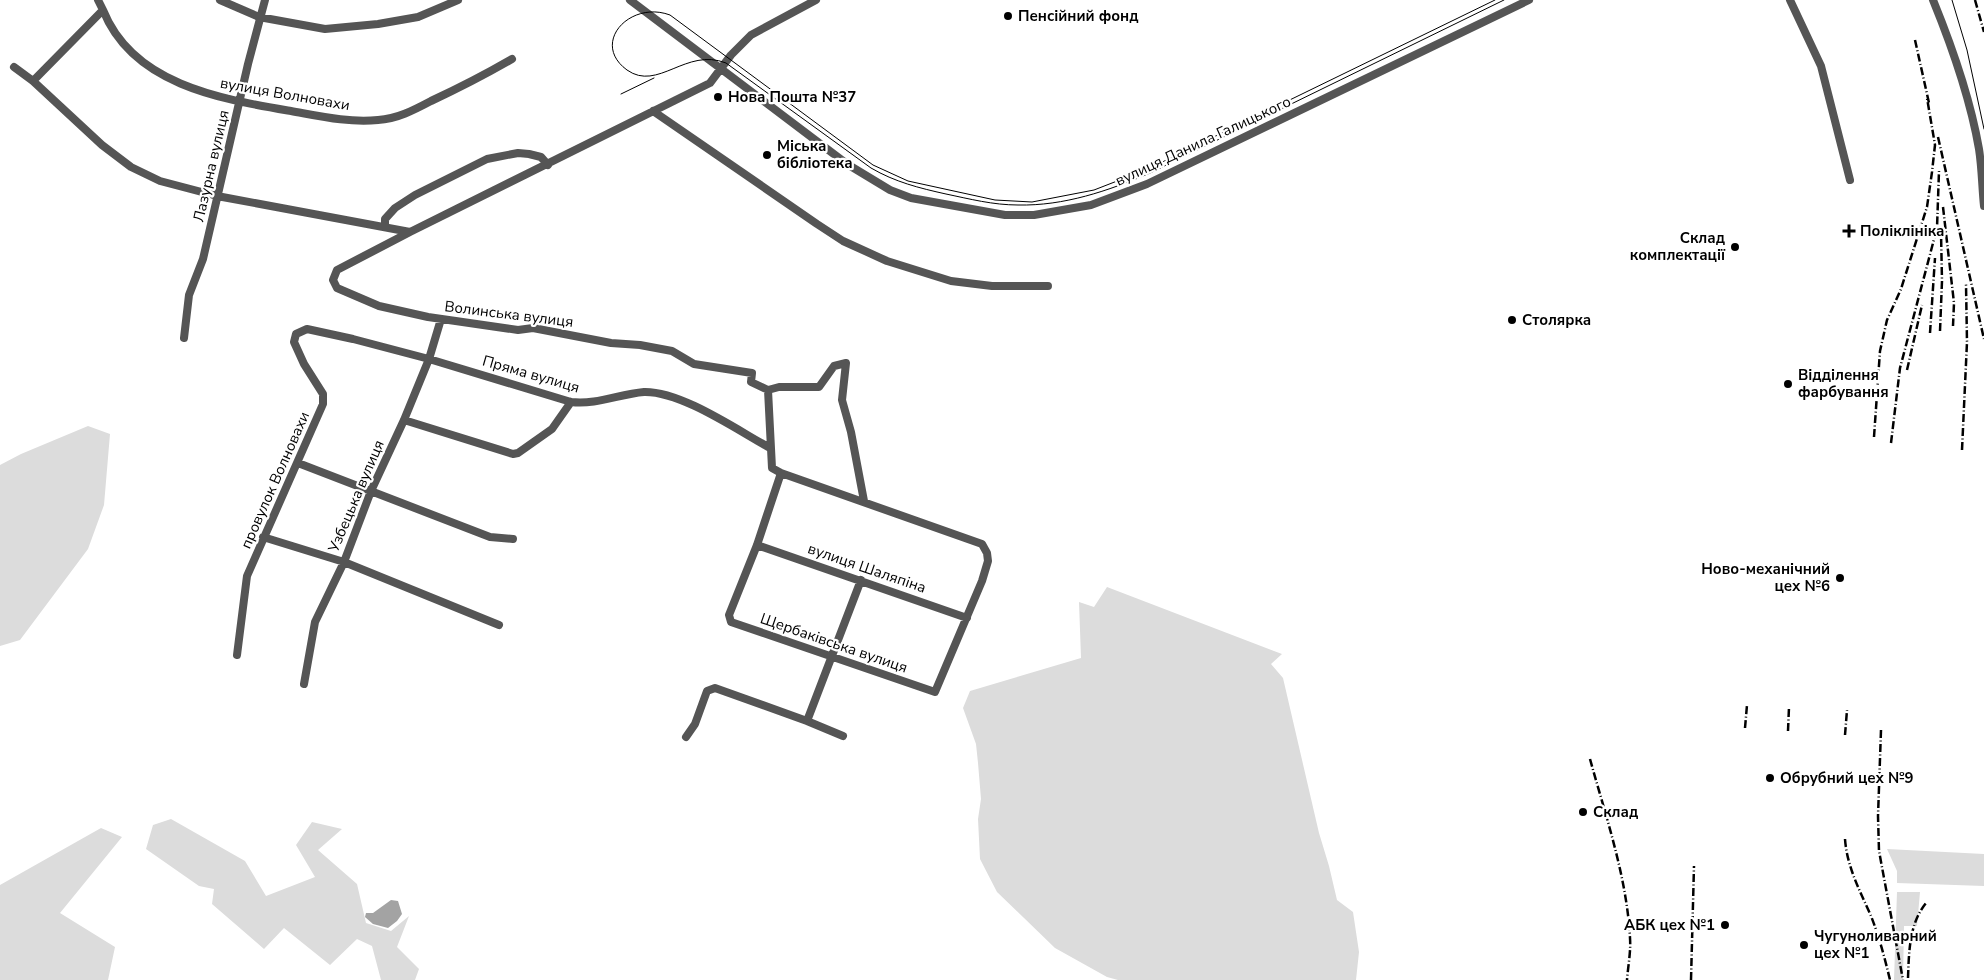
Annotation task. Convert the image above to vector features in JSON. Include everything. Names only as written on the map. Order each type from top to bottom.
[{"type":"street","name":"вулиця Волновахи","points":[[98,0],[107,21],[127,48],[152,69],[195,90],[240,102],[337,119],[378,120],[403,115],[457,89],[512,59]]},
{"type":"street","points":[[220,0],[259,17],[325,29],[378,24],[418,17],[458,0]]},
{"type":"street","name":"Лазурна вулиця","points":[[184,338],[189,294],[203,259],[259,17],[265,0]]},
{"type":"street","name":"вулиця Данила Галицького","points":[[630,0],[847,164],[890,190],[911,198],[1005,215],[1034,215],[1091,205],[1147,184],[1529,0]]},
{"type":"street","name":"Волинська вулиця","points":[[768,390],[751,382],[752,373],[694,364],[672,351],[640,344],[611,342],[533,328],[518,330],[441,319],[370,302],[337,288],[333,280],[337,270],[710,83],[751,35],[816,0]]},
{"type":"street","points":[[1790,0],[1821,66],[1850,180]]},
{"type":"street","points":[[1933,0],[1967,93],[1979,151],[1984,206]]},
{"type":"street","points":[[33,81],[102,10]]},
{"type":"street","points":[[14,68],[33,81],[102,145],[131,167],[160,181],[217,196],[410,232]]},
{"type":"street","points":[[653,111],[843,241],[887,261],[951,281],[992,286],[1048,286]]},
{"type":"street","points":[[385,227],[385,219],[395,208],[415,195],[487,159],[518,153],[529,154],[541,157],[548,165]]},
{"type":"street","name":"Узбецька вулиця","points":[[304,684],[315,622],[344,562],[371,491],[404,420],[429,358],[441,319]]},
{"type":"street","name":"Пряма вулиця","points":[[306,329],[429,358],[571,402],[591,403],[643,392],[665,394],[684,401],[770,448]]},
{"type":"street","name":"провулок Волновахи","points":[[237,655],[247,576],[323,404],[323,394],[304,364],[294,342],[296,334],[306,329]]},
{"type":"street","points":[[864,501],[851,432],[842,400],[846,363],[834,366],[819,387],[779,387],[768,390],[772,468],[781,473],[982,544],[987,553],[988,561],[967,618]]},
{"type":"street","points":[[404,420],[513,454],[518,453],[552,429],[571,402]]},
{"type":"street","points":[[298,463],[490,537],[513,539]]},
{"type":"street","points":[[757,545],[781,473]]},
{"type":"street","points":[[263,537],[344,562],[499,625]]},
{"type":"street","name":"вулиця Шаляпіна","points":[[757,545],[967,618]]},
{"type":"street","name":"Щербаківська вулиця","points":[[757,545],[729,615],[731,622],[935,692],[967,618]]},
{"type":"street","points":[[807,721],[861,580]]},
{"type":"street","points":[[686,737],[695,724],[707,691],[715,688],[843,736]]},
{"type":"shaded area","points":[[88,426],[110,434],[104,505],[88,549],[20,640],[0,646],[0,465],[21,454]]},
{"type":"shaded area","points":[[1107,587],[1282,654],[1271,664],[1283,678],[1319,833],[1337,900],[1353,912],[1359,952],[1356,980],[1118,980],[1107,977],[1055,948],[997,892],[980,859],[978,819],[981,799],[976,744],[963,708],[970,691],[1081,658],[1079,602],[1094,607]]},
{"type":"shaded area","points":[[171,819],[245,861],[266,896],[315,877],[296,845],[312,822],[342,829],[318,850],[357,884],[366,923],[391,931],[409,916],[397,947],[419,969],[415,980],[381,980],[372,946],[357,939],[330,965],[284,928],[264,949],[212,904],[214,889],[199,886],[146,849],[153,825]]},
{"type":"shaded area","points":[[101,828],[122,837],[60,913],[115,947],[108,980],[0,980],[0,885]]},
{"type":"shaded area","points":[[1887,849],[1984,854],[1984,886],[1897,883],[1897,871]]},
{"type":"shaded area","points":[[1897,892],[1920,892],[1917,926],[1904,926],[1903,980],[1894,980]]},
{"type":"shaded area","points":[[391,900],[398,901],[402,914],[388,928],[373,924],[365,917],[366,913],[373,913]]},
{"type":"tram line","points":[[1495,0],[1148,169],[1094,190],[1032,202],[995,200],[908,181],[873,165],[670,15],[655,12],[641,13],[629,19],[620,27],[614,37],[612,48],[617,59],[627,70],[639,75],[650,76],[698,60],[726,63],[871,168],[889,177],[926,189],[982,201],[1009,205],[1035,205],[1086,196],[1150,173],[1504,0]]},
{"type":"tram line","points":[[1952,0],[1967,50],[1984,129]]},
{"type":"tram line","points":[[621,94],[654,78]]},
{"type":"railway","points":[[1975,0],[1984,32]]},
{"type":"railway","points":[[1915,40],[1929,103]]},
{"type":"railway","points":[[1874,437],[1880,351],[1887,320],[1901,289],[1927,207],[1935,145],[1927,98]]},
{"type":"railway","points":[[1938,137],[1984,339]]},
{"type":"railway","points":[[1891,443],[1900,368],[1937,228],[1939,171]]},
{"type":"railway","points":[[1943,207],[1954,303],[1953,326]]},
{"type":"railway","points":[[1940,331],[1941,232]]},
{"type":"railway","points":[[1930,333],[1935,258]]},
{"type":"railway","points":[[1962,450],[1967,342],[1966,284]]},
{"type":"railway","points":[[1907,370],[1922,305]]},
{"type":"railway","points":[[1745,728],[1747,705]]},
{"type":"railway","points":[[1788,731],[1789,707]]},
{"type":"railway","points":[[1845,735],[1847,710]]},
{"type":"railway","points":[[1881,730],[1878,816],[1879,851],[1903,980]]},
{"type":"railway","points":[[1590,759],[1615,848],[1625,893],[1630,943],[1627,980]]},
{"type":"railway","points":[[1845,839],[1851,869],[1874,924],[1890,980]]},
{"type":"railway","points":[[1691,980],[1694,866]]},
{"type":"railway","points":[[1908,978],[1913,929],[1920,911],[1926,903]]},
{"type":"place","name":"Пенсійний фонд","points":[[1008,16]]},
{"type":"place","name":"Нова Пошта №37","points":[[718,97]]},
{"type":"place","name":"Міська бібліотека","points":[[767,155]]},
{"type":"place","name":"Поліклініка","points":[[1849,231]]},
{"type":"place","name":"Склад комплектації","points":[[1735,247]]},
{"type":"place","name":"Столярка","points":[[1512,320]]},
{"type":"place","name":"Відділення фарбування","points":[[1788,384]]},
{"type":"place","name":"Ново-механічний цех №6","points":[[1840,578]]},
{"type":"place","name":"Обрубний цех №9","points":[[1770,778]]},
{"type":"place","name":"Склад","points":[[1583,812]]},
{"type":"place","name":"АБК цех №1","points":[[1725,925]]},
{"type":"place","name":"Чугуноливарний цех №1","points":[[1804,945]]}]
